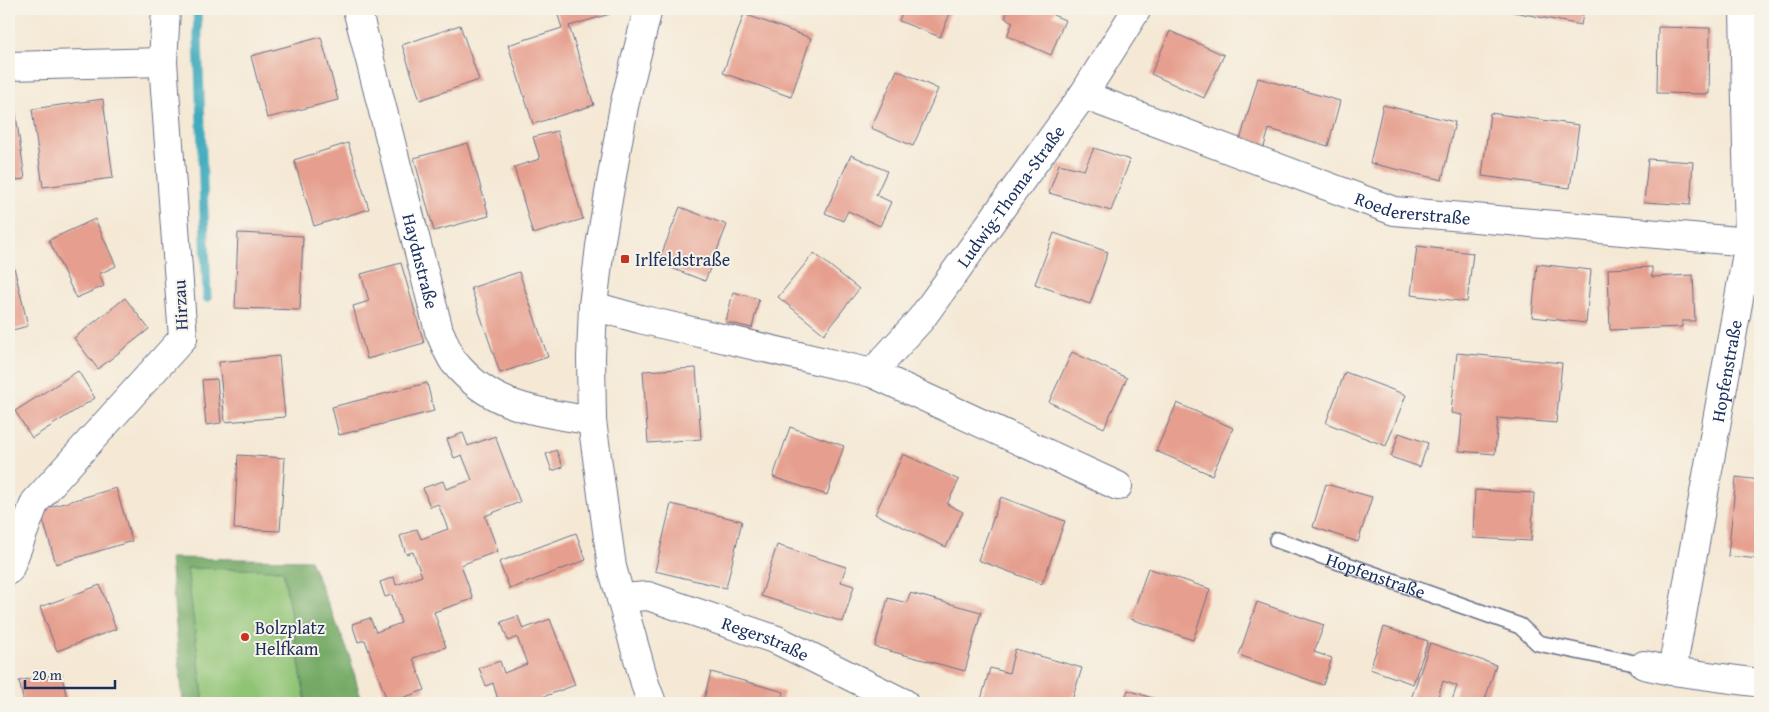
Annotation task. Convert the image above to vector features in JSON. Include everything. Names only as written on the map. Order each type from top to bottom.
[{"type":"street","name":"Hirzau","points":[[9,570],[35,502],[183,338],[163,62],[166,9]]},
{"type":"street","name":"Haydnstraße","points":[[357,9],[439,331],[453,361],[473,382],[495,396],[528,410],[592,421]]},
{"type":"street","points":[[648,9],[624,106],[600,246],[592,306],[591,357],[592,421],[612,567],[652,703]]},
{"type":"street","name":"Ludwig-Thoma-Straße","points":[[872,374],[921,320],[1083,95],[1137,9]]},
{"type":"street","name":"Hopfenstraße","points":[[1672,671],[1755,241],[1744,9]]},
{"type":"street","points":[[9,66],[163,62]]},
{"type":"street","name":"Roedererstraße","points":[[1083,95],[1394,211],[1755,241]]},
{"type":"street","points":[[592,306],[872,374],[1118,486]]},
{"type":"street","points":[[9,518],[35,502]]},
{"type":"street","name":"Regerstraße","points":[[620,598],[648,596],[777,640],[904,703]]},
{"type":"street","name":"Hopfenstraße","points":[[1644,665],[1760,684]]},
{"type":"lane","name":"Hopfenstraße","points":[[1277,540],[1520,626],[1538,643],[1644,665]]},
{"type":"green space","points":[[170,558],[310,560],[349,654],[362,703],[306,703],[283,570],[187,568],[204,703],[183,703]]},
{"type":"green space","name":"Bolzplatz Helfkam","points":[[187,568],[283,570],[306,703],[204,703]]},
{"type":"building","points":[[556,9],[608,9],[610,14],[569,26],[594,105],[533,124],[508,45],[562,28]]},
{"type":"building","points":[[903,9],[952,9],[940,37],[899,21]]},
{"type":"building","points":[[1009,9],[1056,9],[1053,15],[1065,20],[1051,55],[1007,36],[1013,22],[1005,18]]},
{"type":"building","points":[[1498,9],[1584,9],[1581,25]]},
{"type":"building","points":[[744,14],[811,38],[791,97],[723,73]]},
{"type":"building","points":[[460,25],[479,80],[420,100],[402,45]]},
{"type":"building","points":[[1658,27],[1710,28],[1709,94],[1657,93]]},
{"type":"building","points":[[1170,31],[1224,55],[1204,98],[1151,74]]},
{"type":"building","points":[[321,37],[338,100],[267,118],[251,56]]},
{"type":"building","points":[[897,70],[938,89],[913,146],[871,128]]},
{"type":"building","points":[[1258,78],[1340,101],[1328,146],[1269,129],[1262,154],[1238,147]]},
{"type":"building","points":[[103,99],[113,178],[43,187],[32,109]]},
{"type":"building","points":[[9,101],[14,101],[25,179],[9,181]]},
{"type":"building","points":[[1383,105],[1455,122],[1442,180],[1370,163]]},
{"type":"building","points":[[1490,113],[1579,125],[1570,188],[1482,176]]},
{"type":"building","points":[[557,131],[583,219],[533,234],[514,167],[540,159],[533,137]]},
{"type":"building","points":[[348,143],[369,209],[314,226],[294,160]]},
{"type":"building","points":[[468,143],[489,216],[434,231],[414,158]]},
{"type":"building","points":[[1094,148],[1130,160],[1111,211],[1049,193],[1059,164],[1084,170]]},
{"type":"building","points":[[851,155],[887,171],[876,195],[891,202],[880,226],[848,211],[843,221],[825,213]]},
{"type":"building","points":[[1648,159],[1693,162],[1690,205],[1644,202]]},
{"type":"building","points":[[680,207],[727,225],[705,281],[658,263]]},
{"type":"building","points":[[95,219],[116,266],[99,274],[104,286],[76,298],[49,240]]},
{"type":"building","points":[[238,233],[303,236],[300,310],[235,308]]},
{"type":"building","points":[[1054,233],[1108,252],[1090,304],[1035,284]]},
{"type":"building","points":[[1417,246],[1473,253],[1467,302],[1411,295]]},
{"type":"building","points":[[814,253],[859,289],[824,334],[778,297]]},
{"type":"building","points":[[9,259],[12,259],[28,326],[9,331]]},
{"type":"building","points":[[401,263],[424,343],[367,359],[353,306],[369,301],[361,274]]},
{"type":"building","points":[[1537,264],[1591,270],[1586,323],[1532,317]]},
{"type":"building","points":[[1652,267],[1652,277],[1693,275],[1695,321],[1682,321],[1682,327],[1610,330],[1608,269]]},
{"type":"building","points":[[519,272],[548,357],[500,373],[471,288]]},
{"type":"building","points":[[733,292],[759,299],[752,328],[726,322]]},
{"type":"building","points":[[125,298],[149,329],[98,369],[74,338]]},
{"type":"building","points":[[1072,352],[1127,378],[1104,428],[1049,402]]},
{"type":"building","points":[[1457,353],[1562,363],[1556,423],[1498,418],[1495,454],[1459,451],[1462,415],[1451,413]]},
{"type":"building","points":[[279,356],[285,417],[225,422],[219,362]]},
{"type":"building","points":[[696,368],[701,439],[648,443],[643,371]]},
{"type":"building","points":[[78,371],[95,398],[32,438],[15,411]]},
{"type":"building","points":[[1345,372],[1406,395],[1386,446],[1326,423]]},
{"type":"building","points":[[217,379],[221,423],[206,425],[202,380]]},
{"type":"building","points":[[427,383],[434,411],[339,435],[332,407]]},
{"type":"building","points":[[1177,403],[1233,428],[1212,475],[1156,451]]},
{"type":"building","points":[[790,427],[844,446],[827,495],[773,477]]},
{"type":"building","points":[[463,433],[468,446],[495,436],[520,502],[485,516],[498,551],[461,565],[473,599],[434,612],[446,647],[413,658],[425,690],[388,703],[365,640],[358,642],[352,624],[370,618],[376,632],[401,623],[392,595],[385,597],[380,582],[394,577],[396,585],[422,576],[413,552],[406,554],[400,536],[417,529],[421,539],[448,529],[438,504],[430,507],[423,488],[443,481],[446,489],[472,480],[462,455],[454,458],[447,439]]},
{"type":"building","points":[[1399,433],[1428,443],[1420,467],[1391,457]]},
{"type":"building","points":[[556,450],[563,467],[552,471],[546,454]]},
{"type":"building","points":[[903,454],[959,480],[947,504],[963,512],[946,547],[875,514]]},
{"type":"building","points":[[238,455],[285,458],[280,531],[234,529]]},
{"type":"building","points":[[1736,477],[1760,480],[1760,559],[1728,556]]},
{"type":"building","points":[[1326,484],[1372,497],[1358,542],[1313,527]]},
{"type":"building","points":[[116,488],[132,541],[56,564],[40,510]]},
{"type":"building","points":[[1475,490],[1534,493],[1531,541],[1473,538]]},
{"type":"building","points":[[1001,497],[1065,521],[1042,584],[978,560]]},
{"type":"building","points":[[671,504],[742,521],[726,588],[655,571]]},
{"type":"building","points":[[576,533],[586,560],[510,589],[499,562]]},
{"type":"building","points":[[777,545],[846,567],[841,582],[854,586],[843,622],[761,596]]},
{"type":"building","points":[[1148,568],[1210,589],[1193,640],[1131,619]]},
{"type":"building","points":[[100,585],[116,629],[57,651],[40,607]]},
{"type":"building","points":[[910,593],[981,612],[965,671],[875,647],[888,598],[907,603]]},
{"type":"building","points":[[1257,602],[1324,625],[1314,652],[1332,658],[1323,685],[1239,655]]},
{"type":"building","points":[[518,616],[523,629],[550,619],[575,685],[540,698],[541,703],[499,703],[493,683],[486,686],[479,668],[500,661],[504,673],[527,664],[517,637],[508,641],[501,622]]},
{"type":"building","points":[[1384,627],[1428,641],[1413,684],[1370,669]]},
{"type":"building","points":[[1430,643],[1496,665],[1484,703],[1451,703],[1457,686],[1443,681],[1436,703],[1410,702]]},
{"type":"building","points":[[1015,649],[1082,668],[1071,703],[980,703],[990,668],[1009,673]]},
{"type":"building","points":[[61,672],[68,703],[24,703],[19,681]]},
{"type":"building","points":[[711,672],[784,692],[781,703],[703,703]]},
{"type":"building","points":[[1128,690],[1167,703],[1123,703]]},
{"type":"waterway","points":[[197,9],[207,298]]},
{"type":"place","name":"Irlfeldstraße","points":[[625,259]]},
{"type":"place","name":"Bolzplatz Helfkam","points":[[245,637]]}]
